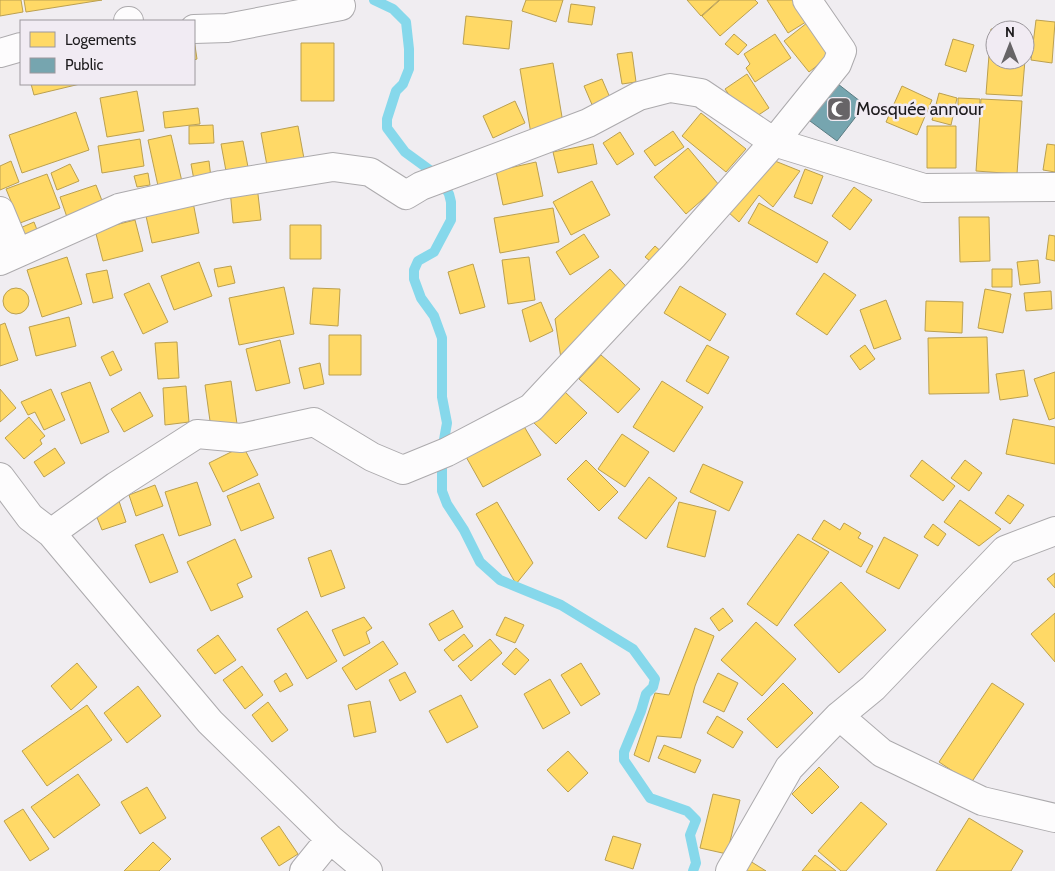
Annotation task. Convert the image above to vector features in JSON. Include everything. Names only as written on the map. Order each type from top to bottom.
[{"type":"street","points":[[51,533],[116,486],[197,434],[241,438],[314,422],[372,457],[403,470],[447,452],[531,408],[673,256],[774,142],[837,64],[842,51],[807,0]]},
{"type":"street","points":[[195,29],[227,28],[341,6]]},
{"type":"street","points":[[0,53],[20,48]]},
{"type":"street","points":[[0,212],[8,256],[119,208],[221,185],[333,168],[370,172],[406,195],[420,186],[588,123],[639,96],[670,88],[701,93],[774,142],[924,188],[1055,187]]},
{"type":"street","points":[[0,477],[30,517],[51,533],[210,722],[330,839],[368,871]]},
{"type":"street","points":[[730,871],[789,768],[839,716],[873,688],[1005,550],[1055,531]]},
{"type":"street","points":[[839,716],[882,753],[982,801],[1055,818]]},
{"type":"street","points":[[304,871],[330,839]]},
{"type":"building: Logements","points":[[0,0],[21,0],[23,12],[0,16]]},
{"type":"building: Logements","points":[[24,0],[102,0],[26,12]]},
{"type":"building: Logements","points":[[526,0],[563,0],[556,22],[522,11]]},
{"type":"building: Logements","points":[[687,0],[719,0],[701,16]]},
{"type":"building: Logements","points":[[720,0],[755,0],[758,3],[720,36],[702,16]]},
{"type":"building: Logements","points":[[767,0],[804,0],[814,17],[788,33]]},
{"type":"building: Logements","points":[[571,4],[595,7],[592,25],[568,22]]},
{"type":"building: Logements","points":[[466,16],[512,21],[509,49],[463,44]]},
{"type":"building: Logements","points":[[812,19],[837,50],[809,72],[784,41]]},
{"type":"building: Logements","points":[[1036,20],[1055,22],[1052,63],[1035,61]]},
{"type":"building: Logements","points":[[734,34],[747,45],[738,55],[725,44]]},
{"type":"building: Logements","points":[[775,34],[791,58],[755,82],[746,68],[750,64],[744,54]]},
{"type":"building: Logements","points":[[953,39],[974,45],[966,72],[945,65]]},
{"type":"building: Logements","points":[[301,43],[334,43],[334,101],[301,101]]},
{"type":"building: Logements","points":[[632,52],[636,82],[622,84],[617,54]]},
{"type":"building: Logements","points":[[553,63],[564,129],[531,134],[520,69]]},
{"type":"building: Logements","points":[[988,70],[1024,70],[1022,96],[986,94]]},
{"type":"building: Logements","points":[[747,74],[769,108],[748,122],[725,89]]},
{"type":"building: Logements","points":[[602,79],[614,107],[596,114],[584,86]]},
{"type":"building: Logements","points":[[31,85],[76,85],[34,95]]},
{"type":"building: Logements","points":[[902,86],[932,100],[917,135],[886,122]]},
{"type":"building: Logements","points":[[137,91],[144,131],[107,137],[100,98]]},
{"type":"building: Logements","points":[[939,93],[957,98],[951,125],[932,120]]},
{"type":"building: Logements","points":[[958,98],[980,99],[979,116],[958,115]]},
{"type":"building: Logements","points":[[981,99],[1022,101],[1017,174],[976,171]]},
{"type":"building: Logements","points":[[515,101],[525,123],[493,138],[483,116]]},
{"type":"building: Logements","points":[[198,108],[200,124],[165,128],[163,112]]},
{"type":"building: Logements","points":[[76,112],[89,150],[22,173],[9,135]]},
{"type":"building: Logements","points":[[701,113],[746,149],[726,172],[682,136]]},
{"type":"building: Logements","points":[[213,125],[214,143],[189,144],[189,126]]},
{"type":"building: Logements","points":[[298,126],[305,164],[268,171],[261,133]]},
{"type":"building: Logements","points":[[927,126],[956,126],[956,168],[927,168]]},
{"type":"building: Logements","points":[[673,131],[684,147],[655,166],[644,151]]},
{"type":"building: Logements","points":[[620,132],[634,154],[617,165],[603,143]]},
{"type":"building: Logements","points":[[171,135],[184,190],[160,195],[148,140]]},
{"type":"building: Logements","points":[[140,139],[144,166],[102,173],[98,146]]},
{"type":"building: Logements","points":[[243,141],[248,167],[226,171],[221,144]]},
{"type":"building: Logements","points":[[593,144],[597,164],[558,173],[553,152]]},
{"type":"building: Logements","points":[[1047,144],[1055,145],[1055,172],[1043,170]]},
{"type":"building: Logements","points":[[688,148],[719,185],[686,214],[654,177]]},
{"type":"building: Logements","points":[[770,159],[800,171],[773,207],[759,195],[739,222],[727,211]]},
{"type":"building: Logements","points":[[11,161],[19,182],[0,190],[0,166]]},
{"type":"building: Logements","points":[[209,161],[211,178],[194,180],[191,164]]},
{"type":"building: Logements","points":[[536,162],[543,196],[503,205],[496,171]]},
{"type":"building: Logements","points":[[70,164],[79,181],[57,190],[51,173]]},
{"type":"building: Logements","points":[[805,169],[823,176],[812,204],[794,197]]},
{"type":"building: Logements","points":[[148,173],[150,185],[137,187],[134,176]]},
{"type":"building: Logements","points":[[47,174],[60,208],[20,223],[6,189]]},
{"type":"building: Logements","points":[[592,181],[610,215],[571,235],[553,202]]},
{"type":"building: Logements","points":[[96,185],[106,211],[69,223],[60,197]]},
{"type":"building: Logements","points":[[257,186],[261,220],[233,223],[230,189]]},
{"type":"building: Logements","points":[[854,187],[872,200],[850,230],[832,216]]},
{"type":"building: Logements","points":[[192,197],[199,233],[152,243],[144,207]]},
{"type":"building: Logements","points":[[759,203],[828,242],[817,263],[748,223]]},
{"type":"building: Logements","points":[[553,208],[559,242],[500,253],[494,218]]},
{"type":"building: Logements","points":[[959,217],[989,217],[990,261],[960,262]]},
{"type":"building: Logements","points":[[135,220],[143,251],[103,261],[95,230]]},
{"type":"building: Logements","points":[[34,222],[39,235],[17,245],[11,232]]},
{"type":"building: Logements","points":[[290,225],[321,225],[321,259],[290,259]]},
{"type":"building: Logements","points":[[584,234],[599,257],[570,275],[556,252]]},
{"type":"building: Logements","points":[[1049,235],[1055,236],[1055,261],[1046,259]]},
{"type":"building: Logements","points":[[655,246],[664,254],[655,265],[645,257]]},
{"type":"building: Logements","points":[[67,257],[82,304],[42,317],[27,270]]},
{"type":"building: Logements","points":[[529,257],[535,300],[508,304],[502,260]]},
{"type":"building: Logements","points":[[1038,260],[1040,283],[1020,285],[1017,262]]},
{"type":"building: Logements","points":[[199,262],[212,296],[174,310],[161,276]]},
{"type":"building: Logements","points":[[473,264],[485,307],[460,314],[448,272]]},
{"type":"building: Logements","points":[[231,266],[235,283],[218,287],[214,269]]},
{"type":"building: Logements","points":[[610,269],[635,296],[562,365],[555,319]]},
{"type":"building: Logements","points":[[992,269],[1012,269],[1012,287],[992,287]]},
{"type":"building: Logements","points":[[107,270],[113,298],[93,303],[86,274]]},
{"type":"building: Logements","points":[[824,273],[856,295],[827,335],[796,314]]},
{"type":"building: Logements","points":[[149,283],[168,322],[143,334],[124,294]]},
{"type":"building: Logements","points":[[680,286],[726,314],[710,341],[664,313]]},
{"type":"building: Logements","points":[[284,287],[294,334],[239,345],[229,298]]},
{"type":"building: Logements","points":[[16,288],[25,292],[29,301],[25,310],[16,314],[7,310],[3,301],[7,292]]},
{"type":"building: Logements","points":[[313,288],[340,289],[338,326],[310,324]]},
{"type":"building: Logements","points":[[985,289],[1011,294],[1003,333],[978,328]]},
{"type":"building: Logements","points":[[1051,291],[1052,309],[1026,311],[1024,293]]},
{"type":"building: Logements","points":[[886,300],[901,339],[874,349],[860,310]]},
{"type":"building: Logements","points":[[926,301],[963,302],[962,333],[925,331]]},
{"type":"building: Logements","points":[[541,302],[553,331],[530,342],[522,310]]},
{"type":"building: Logements","points":[[69,317],[76,346],[36,356],[29,327]]},
{"type":"building: Logements","points":[[5,323],[18,360],[0,366],[0,325]]},
{"type":"building: Logements","points":[[329,335],[361,335],[361,375],[329,375]]},
{"type":"building: Logements","points":[[987,337],[989,393],[929,394],[928,338]]},
{"type":"building: Logements","points":[[280,340],[290,383],[256,391],[246,349]]},
{"type":"building: Logements","points":[[177,342],[179,378],[158,379],[155,343]]},
{"type":"building: Logements","points":[[707,345],[729,357],[708,394],[686,381]]},
{"type":"building: Logements","points":[[865,345],[875,359],[860,370],[850,356]]},
{"type":"building: Logements","points":[[113,351],[122,370],[110,376],[101,357]]},
{"type":"building: Logements","points":[[601,355],[640,389],[618,413],[579,379]]},
{"type":"building: Logements","points":[[320,363],[324,384],[304,389],[299,368]]},
{"type":"building: Logements","points":[[1024,370],[1028,396],[1000,400],[996,374]]},
{"type":"building: Logements","points":[[1055,372],[1055,418],[1049,420],[1034,379]]},
{"type":"building: Logements","points":[[231,381],[237,424],[211,428],[205,385]]},
{"type":"building: Logements","points":[[662,381],[703,407],[674,452],[633,427]]},
{"type":"building: Logements","points":[[90,382],[109,432],[81,444],[61,393]]},
{"type":"building: Logements","points":[[186,386],[189,422],[165,425],[163,388]]},
{"type":"building: Logements","points":[[0,389],[16,408],[0,422]]},
{"type":"building: Logements","points":[[51,389],[65,420],[44,430],[35,412],[28,415],[21,402]]},
{"type":"building: Logements","points":[[564,391],[587,413],[556,444],[533,422]]},
{"type":"building: Logements","points":[[140,392],[153,416],[124,432],[111,409]]},
{"type":"building: Logements","points":[[29,417],[45,436],[40,440],[42,444],[24,459],[5,438]]},
{"type":"building: Logements","points":[[1013,419],[1055,427],[1055,464],[1006,454]]},
{"type":"building: Logements","points":[[522,423],[541,455],[483,487],[465,455]]},
{"type":"building: Logements","points":[[622,434],[649,452],[625,487],[598,469]]},
{"type":"building: Logements","points":[[243,446],[258,475],[223,492],[209,463]]},
{"type":"building: Logements","points":[[55,448],[65,463],[44,477],[34,462]]},
{"type":"building: Logements","points":[[586,460],[618,492],[599,511],[567,479]]},
{"type":"building: Logements","points":[[922,460],[955,486],[943,501],[910,476]]},
{"type":"building: Logements","points":[[965,460],[982,473],[969,491],[951,478]]},
{"type":"building: Logements","points":[[703,464],[743,482],[729,511],[690,492]]},
{"type":"building: Logements","points":[[649,477],[677,498],[646,539],[618,518]]},
{"type":"building: Logements","points":[[197,482],[211,525],[179,536],[165,492]]},
{"type":"building: Logements","points":[[259,483],[274,518],[241,531],[227,496]]},
{"type":"building: Logements","points":[[155,485],[163,506],[136,516],[129,495]]},
{"type":"building: Logements","points":[[1008,495],[1024,505],[1010,524],[995,513]]},
{"type":"building: Logements","points":[[960,500],[1001,529],[979,546],[944,522]]},
{"type":"building: Logements","points":[[119,501],[126,522],[102,530],[94,510]]},
{"type":"building: Logements","points":[[497,502],[533,563],[516,584],[476,514]]},
{"type":"building: Logements","points":[[679,502],[716,511],[705,557],[667,547]]},
{"type":"building: Logements","points":[[824,520],[840,530],[844,523],[861,533],[858,538],[873,546],[861,567],[812,539]]},
{"type":"building: Logements","points":[[933,524],[946,534],[938,546],[924,537]]},
{"type":"building: Logements","points":[[163,534],[178,572],[150,583],[135,545]]},
{"type":"building: Logements","points":[[798,534],[829,552],[777,626],[747,604]]},
{"type":"building: Logements","points":[[884,537],[918,555],[899,589],[866,572]]},
{"type":"building: Logements","points":[[235,539],[252,577],[237,584],[243,597],[211,611],[187,562]]},
{"type":"building: Logements","points":[[331,550],[345,588],[321,597],[308,558]]},
{"type":"building: Logements","points":[[1055,573],[1055,588],[1047,579]]},
{"type":"building: Logements","points":[[841,582],[886,630],[839,673],[794,625]]},
{"type":"building: Logements","points":[[723,608],[733,621],[719,631],[710,618]]},
{"type":"building: Logements","points":[[453,610],[463,627],[439,641],[429,624]]},
{"type":"building: Logements","points":[[307,611],[337,661],[307,679],[277,629]]},
{"type":"building: Logements","points":[[1055,613],[1055,662],[1031,634]]},
{"type":"building: Logements","points":[[364,617],[372,628],[366,632],[370,643],[344,656],[332,630]]},
{"type":"building: Logements","points":[[505,617],[524,625],[515,643],[496,635]]},
{"type":"building: Logements","points":[[756,622],[796,659],[762,696],[721,660]]},
{"type":"building: Logements","points":[[695,628],[714,636],[695,686],[681,738],[657,736],[649,762],[634,755],[655,693],[669,695]]},
{"type":"building: Logements","points":[[464,634],[473,646],[453,661],[444,650]]},
{"type":"building: Logements","points":[[218,635],[236,660],[215,674],[197,650]]},
{"type":"building: Logements","points":[[490,639],[502,653],[471,681],[458,666]]},
{"type":"building: Logements","points":[[383,641],[398,664],[356,690],[342,668]]},
{"type":"building: Logements","points":[[516,648],[529,660],[515,675],[502,664]]},
{"type":"building: Logements","points":[[77,663],[97,687],[71,710],[51,686]]},
{"type":"building: Logements","points":[[581,663],[600,694],[581,706],[561,675]]},
{"type":"building: Logements","points":[[242,666],[263,695],[245,709],[223,680]]},
{"type":"building: Logements","points":[[405,672],[416,692],[400,701],[389,680]]},
{"type":"building: Logements","points":[[286,673],[293,685],[280,692],[274,681]]},
{"type":"building: Logements","points":[[718,673],[738,683],[724,712],[703,702]]},
{"type":"building: Logements","points":[[550,679],[570,713],[543,729],[524,694]]},
{"type":"building: Logements","points":[[783,683],[813,713],[777,748],[747,719]]},
{"type":"building: Logements","points":[[992,683],[1024,704],[971,783],[939,762]]},
{"type":"building: Logements","points":[[138,686],[161,716],[127,743],[104,713]]},
{"type":"building: Logements","points":[[461,695],[478,727],[447,743],[429,711]]},
{"type":"building: Logements","points":[[370,701],[376,732],[354,737],[348,705]]},
{"type":"building: Logements","points":[[268,702],[288,730],[272,742],[252,715]]},
{"type":"building: Logements","points":[[87,705],[112,740],[47,786],[22,751]]},
{"type":"building: Logements","points":[[717,716],[743,732],[733,748],[707,733]]},
{"type":"building: Logements","points":[[664,745],[701,760],[695,773],[658,758]]},
{"type":"building: Logements","points":[[568,751],[588,773],[568,792],[547,770]]},
{"type":"building: Logements","points":[[819,767],[839,787],[812,814],[792,794]]},
{"type":"building: Logements","points":[[78,774],[100,805],[54,838],[31,807]]},
{"type":"building: Logements","points":[[147,787],[166,818],[140,834],[121,802]]},
{"type":"building: Logements","points":[[713,794],[740,800],[727,854],[700,848]]},
{"type":"building: Logements","points":[[861,802],[887,824],[846,871],[841,871],[818,851]]},
{"type":"building: Logements","points":[[23,809],[49,849],[30,861],[4,821]]},
{"type":"building: Logements","points":[[969,818],[1023,851],[1011,871],[936,871]]},
{"type":"building: Logements","points":[[279,826],[298,854],[279,866],[261,838]]},
{"type":"building: Logements","points":[[613,836],[641,844],[633,869],[605,860]]},
{"type":"building: Logements","points":[[153,842],[171,859],[159,871],[124,871]]},
{"type":"building: Logements","points":[[815,855],[836,871],[802,871]]},
{"type":"building: Logements","points":[[750,861],[766,871],[744,871]]},
{"type":"building: Public","points":[[838,84],[865,105],[837,141],[810,121]]},
{"type":"waterway","points":[[374,0],[393,9],[406,22],[409,49],[409,69],[403,84],[396,91],[387,119],[387,128],[405,152],[438,176],[449,194],[451,202],[451,220],[434,252],[418,261],[414,270],[414,279],[421,298],[434,316],[442,338],[442,397],[447,423],[442,451],[442,491],[447,504],[464,530],[480,562],[500,580],[561,605],[633,649],[655,679],[653,687],[646,694],[624,752],[624,760],[650,798],[687,811],[696,820],[690,835],[696,863],[693,871]]},
{"type":"place","name":"Mosquée annour","points":[[839,109]]}]
